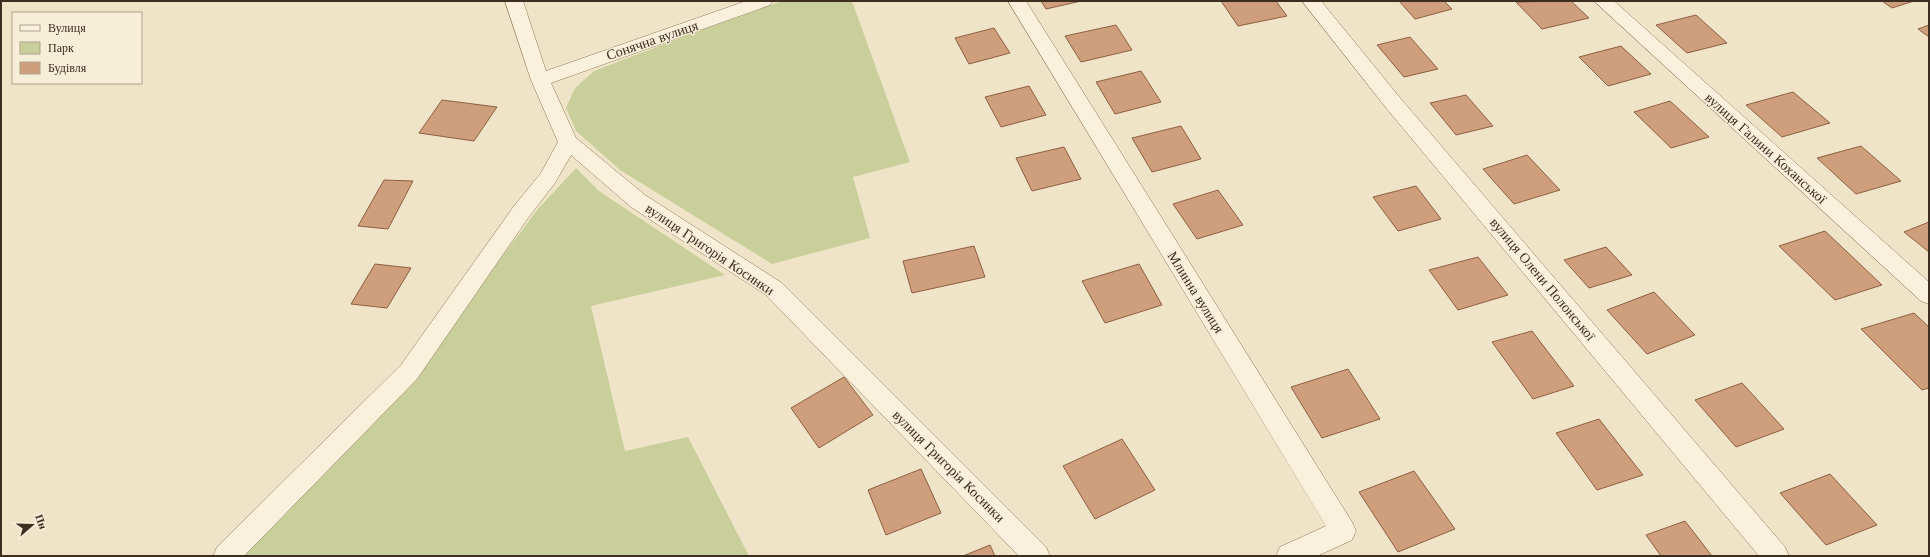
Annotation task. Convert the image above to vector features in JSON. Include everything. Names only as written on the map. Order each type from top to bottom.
[{"type":"street","name":"вулиця Григорія Косинки","points":[[514,1],[540,80],[568,142],[638,201],[774,289],[1037,556]]},
{"type":"street","name":"Сонячна вулиця","points":[[540,80],[764,1]]},
{"type":"street","name":"Млинна вулиця","points":[[1017,1],[1343,531],[1289,556]]},
{"type":"street","name":"вулиця Олени Полонської","points":[[1311,1],[1400,110],[1776,556]]},
{"type":"street","name":"вулиця Галини Коханської","points":[[1603,1],[1929,295]]},
{"type":"street","points":[[226,556],[409,372],[521,212],[548,178],[568,142]]},
{"type":"green space","points":[[782,1],[852,1],[910,162],[853,177],[870,238],[772,264],[620,170],[576,131],[566,108],[575,88],[594,71]]},
{"type":"green space","points":[[576,168],[599,191],[725,275],[591,306],[625,451],[688,437],[749,556],[235,556],[428,354],[538,209]]},
{"type":"building","points":[[1041,1],[1081,1],[1046,9]]},
{"type":"building","points":[[1221,1],[1276,1],[1287,16],[1238,26]]},
{"type":"building","points":[[1399,1],[1444,1],[1452,9],[1415,19]]},
{"type":"building","points":[[1571,1],[1589,18],[1542,29],[1516,2]]},
{"type":"building","points":[[1882,1],[1914,1],[1892,8]]},
{"type":"building","points":[[1696,15],[1727,43],[1687,53],[1656,25]]},
{"type":"building","points":[[1116,25],[1132,50],[1081,62],[1065,36]]},
{"type":"building","points":[[1929,25],[1929,37],[1918,29]]},
{"type":"building","points":[[994,28],[1010,53],[969,64],[955,38]]},
{"type":"building","points":[[1410,37],[1438,69],[1404,77],[1377,45]]},
{"type":"building","points":[[1621,46],[1651,74],[1608,86],[1579,57]]},
{"type":"building","points":[[1141,71],[1161,102],[1115,114],[1096,82]]},
{"type":"building","points":[[1029,86],[1046,115],[1001,127],[985,97]]},
{"type":"building","points":[[1793,92],[1830,123],[1782,137],[1746,105]]},
{"type":"building","points":[[1466,95],[1493,126],[1456,135],[1430,103]]},
{"type":"building","points":[[442,100],[497,107],[474,141],[419,133]]},
{"type":"building","points":[[1670,101],[1709,137],[1671,148],[1634,112]]},
{"type":"building","points":[[1181,126],[1201,159],[1152,172],[1132,138]]},
{"type":"building","points":[[1861,146],[1901,181],[1856,194],[1817,158]]},
{"type":"building","points":[[1064,147],[1081,179],[1032,191],[1016,158]]},
{"type":"building","points":[[1527,155],[1560,190],[1514,204],[1483,169]]},
{"type":"building","points":[[384,180],[413,181],[388,229],[358,226]]},
{"type":"building","points":[[1416,186],[1441,219],[1398,231],[1373,197]]},
{"type":"building","points":[[1218,190],[1243,225],[1197,239],[1173,204]]},
{"type":"building","points":[[1929,222],[1929,252],[1904,232]]},
{"type":"building","points":[[1825,231],[1882,285],[1835,300],[1779,246]]},
{"type":"building","points":[[974,246],[985,277],[912,293],[903,261]]},
{"type":"building","points":[[1606,247],[1632,275],[1589,288],[1564,260]]},
{"type":"building","points":[[1478,257],[1508,295],[1458,310],[1429,270]]},
{"type":"building","points":[[375,264],[411,268],[387,308],[351,304]]},
{"type":"building","points":[[1139,264],[1162,305],[1105,323],[1082,281]]},
{"type":"building","points":[[1654,292],[1695,335],[1647,354],[1607,310]]},
{"type":"building","points":[[1914,313],[1929,327],[1929,388],[1922,390],[1861,329]]},
{"type":"building","points":[[1532,331],[1574,386],[1533,399],[1492,342]]},
{"type":"building","points":[[1348,369],[1380,419],[1322,438],[1291,387]]},
{"type":"building","points":[[844,377],[873,415],[819,448],[791,408]]},
{"type":"building","points":[[1742,383],[1784,429],[1736,447],[1695,400]]},
{"type":"building","points":[[1599,419],[1643,475],[1597,490],[1556,433]]},
{"type":"building","points":[[1122,439],[1155,490],[1095,519],[1063,466]]},
{"type":"building","points":[[921,469],[941,513],[886,535],[868,490]]},
{"type":"building","points":[[1414,471],[1455,529],[1398,552],[1359,492]]},
{"type":"building","points":[[1830,474],[1877,525],[1826,545],[1780,493]]},
{"type":"building","points":[[1685,521],[1712,556],[1661,556],[1646,535]]},
{"type":"building","points":[[990,545],[995,556],[963,556]]}]
